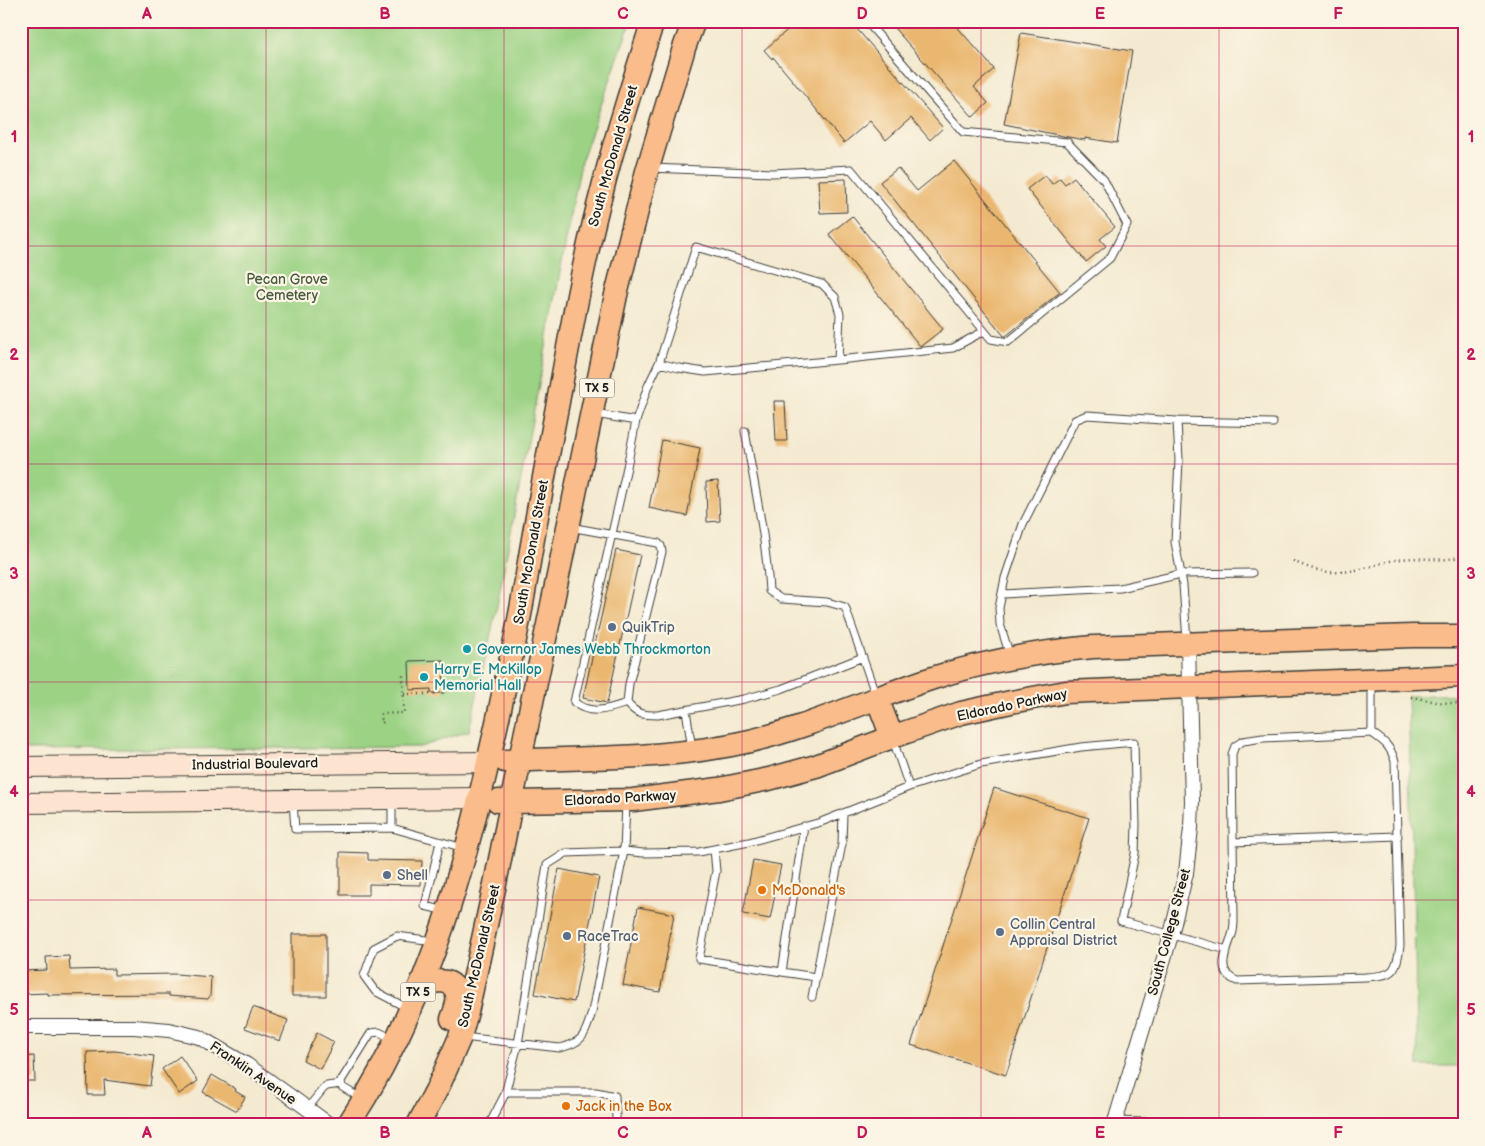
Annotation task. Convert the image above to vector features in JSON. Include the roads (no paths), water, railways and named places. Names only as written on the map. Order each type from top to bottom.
[{"type":"main road","name":"South McDonald Street","points":[[348,1125],[364,1100],[410,1012],[438,942],[466,849],[489,762],[517,629],[558,400],[590,242],[603,186],[624,112],[653,21]]},
{"type":"main road","name":"South McDonald Street","points":[[418,1125],[439,1085],[460,1037],[467,1012],[616,295],[648,167],[694,21]]},
{"type":"main road","points":[[536,522],[569,527]]},
{"type":"main road","points":[[517,629],[547,629]]},
{"type":"main road","points":[[489,762],[622,758],[692,752],[750,741],[778,733],[933,678],[1010,658],[1058,650],[1093,647],[1412,636],[1464,636]]},
{"type":"main road","name":"Eldorado Parkway","points":[[480,798],[512,802],[626,800],[686,794],[769,779],[816,766],[892,737],[961,714],[1042,696],[1092,690],[1190,688],[1464,676]]},
{"type":"main road","points":[[877,698],[892,737]]},
{"type":"main road","name":"Industrial Boulevard","points":[[21,767],[489,762]]},
{"type":"main road","points":[[21,803],[480,798]]},
{"type":"main road","points":[[421,986],[434,981],[445,981],[451,984],[457,993],[457,1004],[439,1061],[439,1085]]},
{"type":"main road","points":[[364,1125],[396,1070],[403,1048],[410,1012]]},
{"type":"street","name":"South College Street","points":[[1114,1123],[1171,935],[1186,873],[1191,828],[1188,644]]},
{"type":"street","name":"Franklin Avenue","points":[[21,1027],[134,1027],[169,1030],[199,1037],[247,1065],[330,1125]]},
{"type":"lane","points":[[648,167],[773,173],[850,169],[991,339],[1008,342],[1110,258],[1127,225],[1104,180],[1067,142],[963,132],[866,21]]},
{"type":"lane","points":[[627,703],[604,711],[581,707],[574,702],[636,421],[659,363],[696,248],[822,284],[835,297],[840,314],[838,360]]},
{"type":"lane","points":[[659,363],[705,372],[838,360],[953,348],[984,331]]},
{"type":"lane","points":[[592,413],[636,421]]},
{"type":"lane","points":[[1010,658],[1000,624],[1000,608],[1005,578],[1023,524],[1075,420],[1087,415],[1177,422],[1273,423]]},
{"type":"lane","points":[[1177,422],[1179,460],[1175,542],[1183,586],[1188,644]]},
{"type":"lane","points":[[745,431],[763,529],[769,591],[781,599],[827,602],[844,608],[877,698]]},
{"type":"lane","points":[[569,527],[658,543],[661,546],[662,552],[629,684],[627,703],[634,711],[644,715],[658,715],[744,699],[781,689],[863,657]]},
{"type":"lane","points":[[1002,594],[1120,588],[1180,574],[1252,573]]},
{"type":"lane","points":[[1372,680],[1372,734]]},
{"type":"lane","points":[[686,710],[692,752]]},
{"type":"lane","points":[[1372,734],[1382,740],[1391,750],[1395,761],[1400,946],[1396,966],[1392,972],[1384,976],[1237,980],[1230,978],[1224,969],[1224,959],[1233,932],[1234,919],[1232,754],[1235,746],[1243,741],[1263,738],[1372,734]]},
{"type":"lane","points":[[892,737],[909,787]]},
{"type":"lane","points":[[489,1125],[506,1092],[518,1044],[547,865],[566,854],[699,852],[749,842],[804,826],[909,787],[981,764],[1081,747],[1134,742],[1135,854],[1121,921],[1227,950]]},
{"type":"lane","points":[[392,799],[392,828]]},
{"type":"lane","points":[[293,800],[295,829],[392,828],[466,849]]},
{"type":"lane","points":[[460,1037],[560,1048],[572,1045],[584,1035],[592,1012],[624,852],[626,800]]},
{"type":"lane","points":[[812,997],[842,844],[843,813]]},
{"type":"lane","points":[[782,972],[804,826]]},
{"type":"lane","points":[[1233,842],[1398,836]]},
{"type":"lane","points":[[440,842],[425,906],[448,912]]},
{"type":"lane","points":[[714,849],[716,870],[699,959],[816,977]]},
{"type":"lane","points":[[410,1012],[375,992],[364,976],[374,948],[396,936],[438,942]]},
{"type":"lane","points":[[341,1084],[371,1033],[379,1032],[396,1040]]},
{"type":"lane","points":[[307,1109],[327,1086],[341,1084]]},
{"type":"lane","points":[[341,1084],[342,1087],[364,1100]]},
{"type":"lane","points":[[506,1092],[596,1092],[615,1096],[615,1125]]},
{"type":"lane","points":[[1114,1123],[1233,1125]]},
{"type":"place","name":"QuikTrip","points":[[612,627]]},
{"type":"place","name":"Governor James Webb Throckmorton","points":[[467,649]]},
{"type":"place","name":"Harry E. McKillop Memorial Hall","points":[[424,677]]},
{"type":"place","name":"Shell","points":[[387,875]]},
{"type":"place","name":"McDonald's","points":[[762,890]]},
{"type":"place","name":"Collin Central Appraisal District","points":[[1000,932]]},
{"type":"place","name":"RaceTrac","points":[[567,936]]},
{"type":"place","name":"Jack in the Box","points":[[566,1106]]},
{"type":"park label","name":"Pecan Grove Cemetery","points":[[287,288]]}]
